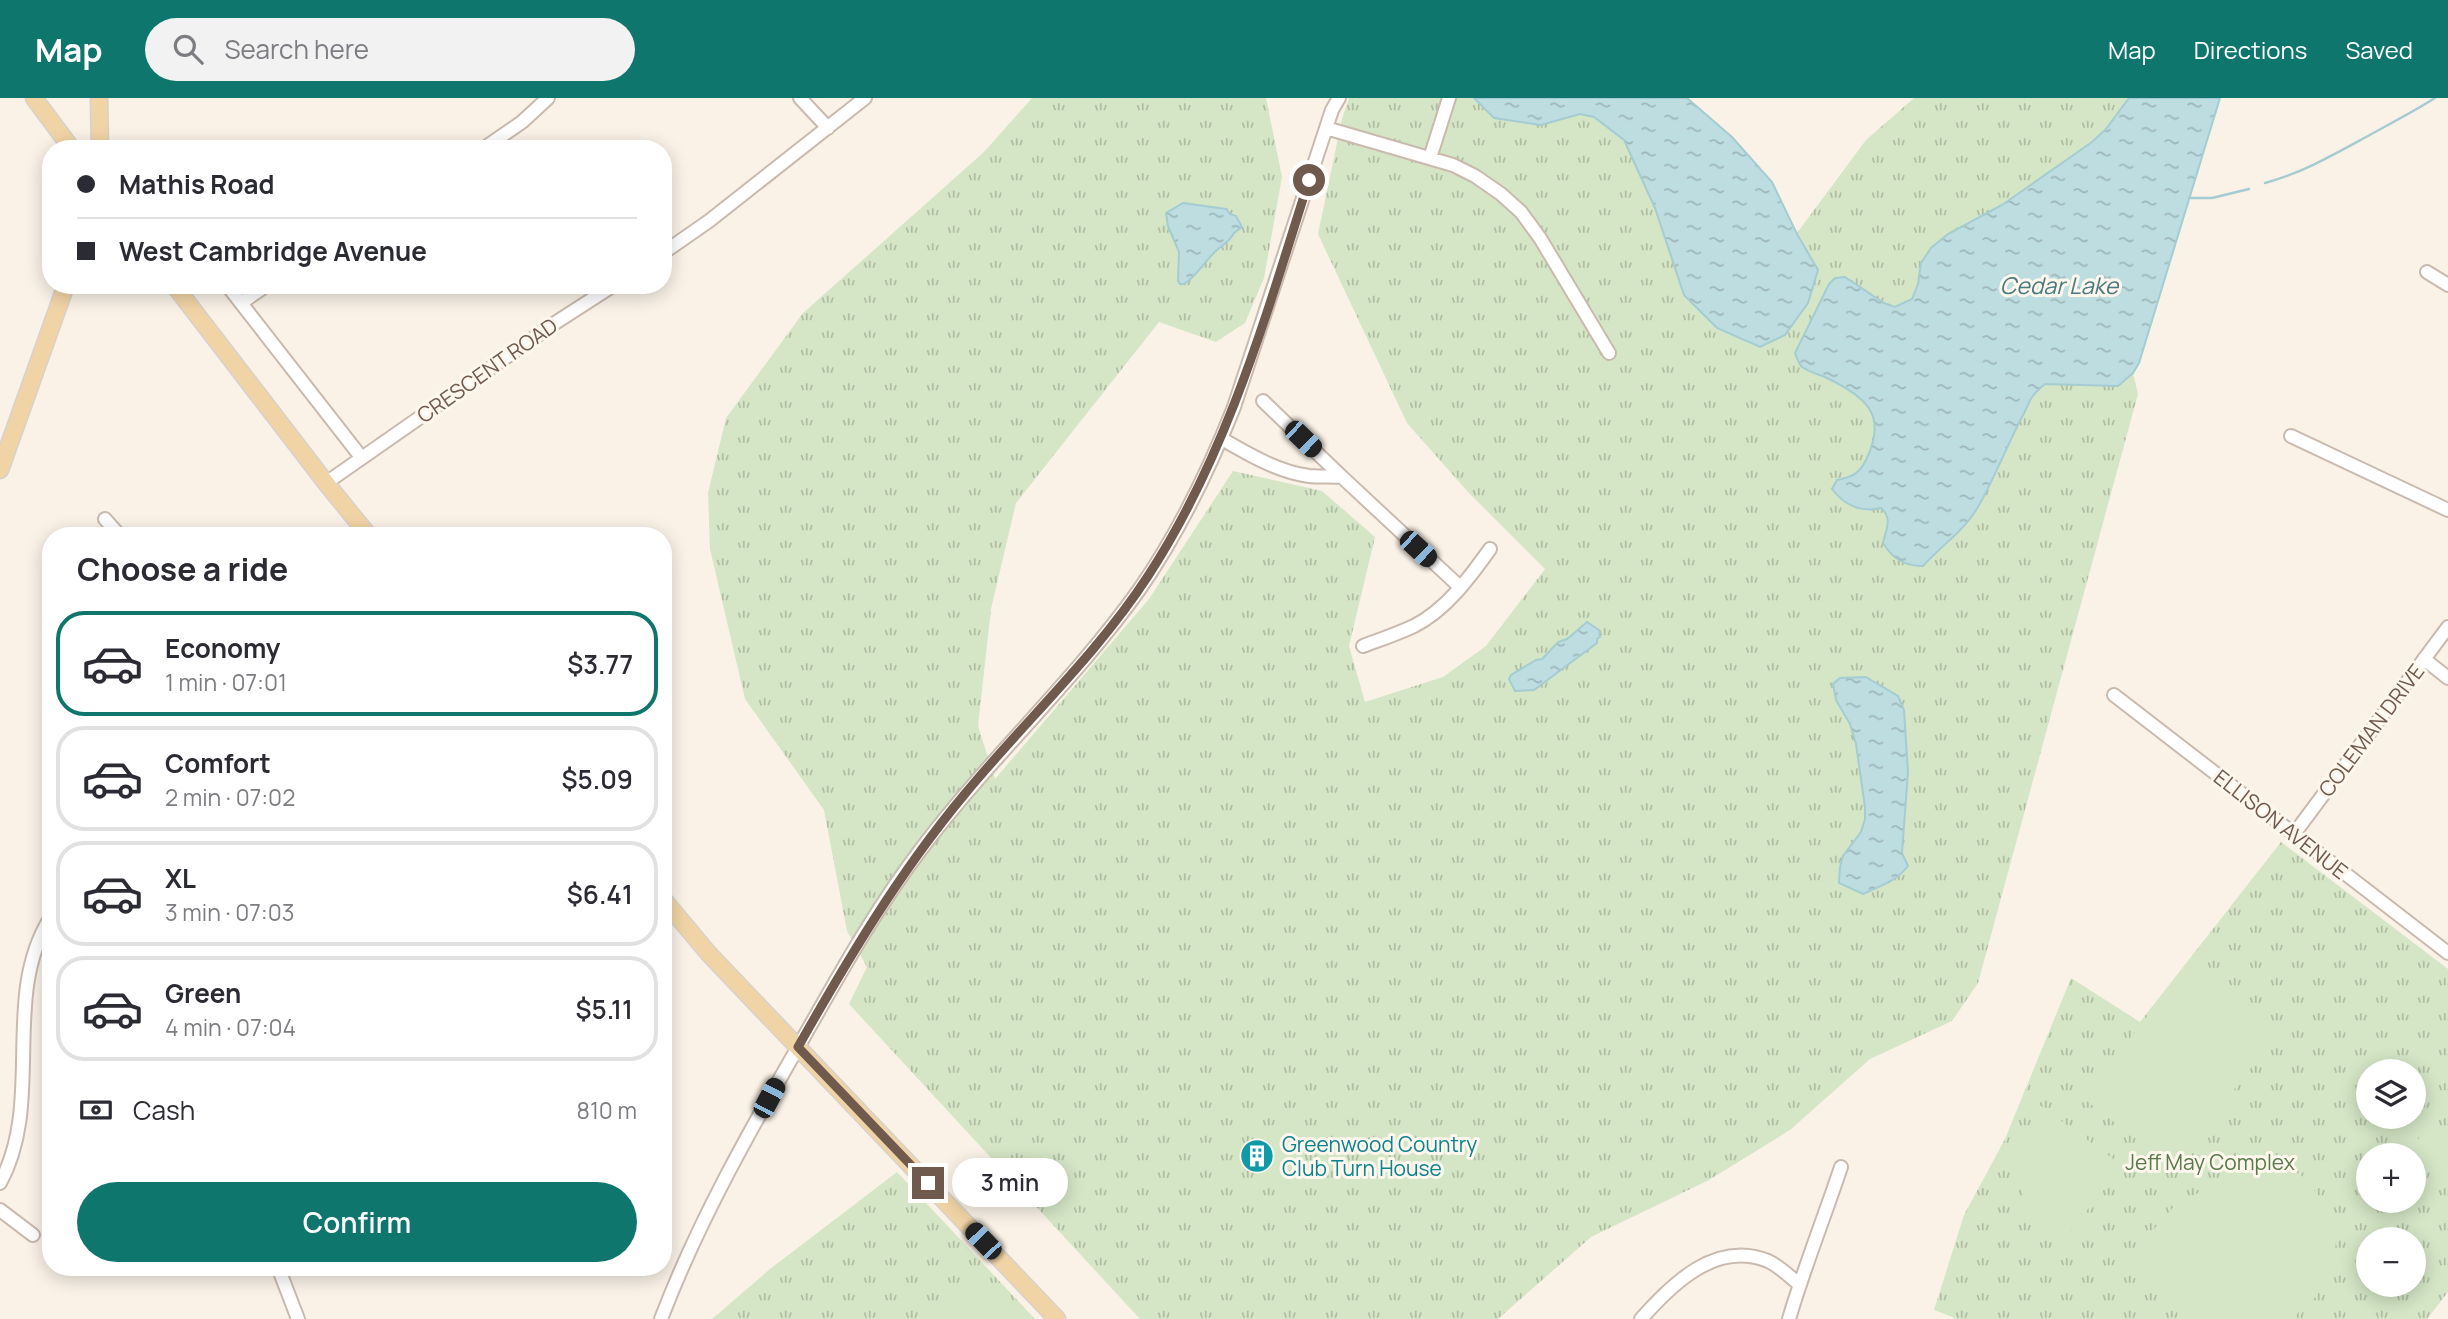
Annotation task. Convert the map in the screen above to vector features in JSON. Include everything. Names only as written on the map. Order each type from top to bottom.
[{"type":"main road","points":[[34,98],[65,140]]},
{"type":"main road","points":[[99,98],[100,140]]},
{"type":"main road","points":[[0,470],[63,294]]},
{"type":"main road","points":[[181,294],[362,527]]},
{"type":"main road","points":[[672,911],[709,954],[1057,1319]]},
{"type":"street","points":[[496,140],[523,122],[548,98]]},
{"type":"street","points":[[800,98],[828,128]]},
{"type":"street","points":[[672,248],[865,98]]},
{"type":"street","points":[[661,1319],[684,1260],[721,1186],[869,925],[923,845],[964,794],[1114,623],[1139,589],[1179,523],[1222,439],[1253,355],[1326,128],[1339,98]]},
{"type":"street","points":[[1430,158],[1448,98]]},
{"type":"street","points":[[1326,128],[1452,164],[1501,194],[1521,212],[1540,237],[1609,353]]},
{"type":"street","points":[[2427,272],[2448,285]]},
{"type":"street","points":[[234,294],[361,457]]},
{"type":"street","points":[[241,303],[254,294]]},
{"type":"street","name":"CRESCENT ROAD","points":[[326,483],[600,294]]},
{"type":"street","points":[[1264,401],[1460,587]]},
{"type":"street","points":[[2291,436],[2448,510]]},
{"type":"street","points":[[1222,439],[1276,467],[1312,476],[1342,477]]},
{"type":"street","points":[[105,519],[112,527]]},
{"type":"street","points":[[1363,646],[1415,626],[1439,610],[1490,549]]},
{"type":"street","name":"COLEMAN DRIVE","points":[[2294,834],[2448,627]]},
{"type":"street","points":[[2424,659],[2448,678]]},
{"type":"street","name":"ELLISON AVENUE","points":[[2114,695],[2448,953]]},
{"type":"street","points":[[0,1183],[11,1158],[17,1128],[22,986],[31,951],[42,932]]},
{"type":"street","points":[[1789,1319],[1841,1167]]},
{"type":"street","points":[[0,1210],[33,1235]]},
{"type":"street","points":[[1641,1319],[1680,1279],[1695,1269],[1723,1258],[1759,1258],[1775,1265],[1799,1284]]},
{"type":"street","points":[[281,1276],[298,1319]]},
{"type":"green space","points":[[1032,98],[1266,98],[1282,177],[1264,278],[1245,323],[1216,342],[1159,322],[1016,503],[991,609],[978,726],[995,779],[1149,599],[1233,471],[1322,491],[1375,537],[1349,646],[1365,702],[1443,677],[1486,646],[1545,569],[1468,492],[1407,423],[1318,234],[1342,119],[1349,98],[1687,98],[1732,137],[1772,182],[1797,233],[1866,140],[1914,98],[2220,98],[2139,363],[2133,373],[2138,394],[1978,983],[1952,1021],[1870,1059],[1790,1130],[1709,1180],[1591,1237],[1498,1319],[1140,1319],[849,1004],[867,967],[847,931],[824,810],[745,699],[710,549],[708,493],[726,418],[803,313],[984,152]]},
{"type":"green space","name":"Jeff May Complex","points":[[2281,842],[2448,969],[2448,1292],[2427,1319],[1957,1319],[1934,1310],[1964,1215],[2005,1139],[2071,978],[2140,1022]]},
{"type":"green space","points":[[2187,964],[2277,1034],[2174,1168],[2084,1099]]},
{"type":"green space","points":[[2041,1106],[2116,1161],[2118,1172],[2059,1245],[2041,1229],[2031,1215],[2018,1174],[2023,1140]]},
{"type":"green space","points":[[2431,1123],[2443,1133],[2426,1155],[2426,1143],[2415,1143]]},
{"type":"green space","points":[[2448,1137],[2448,1162],[2439,1174],[2427,1164]]},
{"type":"green space","points":[[2246,1146],[2275,1157],[2302,1176],[2322,1200],[2336,1241],[2332,1275],[2306,1309],[2299,1311],[2294,1319],[2190,1318],[2132,1276],[2129,1257],[2177,1203],[2219,1183]]},
{"type":"green space","points":[[897,1172],[1035,1319],[712,1319],[770,1269]]},
{"type":"green space","points":[[975,1276],[1016,1319],[940,1319],[936,1314]]},
{"type":"water","points":[[1474,98],[1687,98],[1732,137],[1772,182],[1818,270],[1808,303],[1785,335],[1760,347],[1717,328],[1684,295],[1655,208],[1624,140],[1594,117],[1580,114],[1541,125],[1494,118]]},
{"type":"water","name":"Cedar Lake","points":[[2129,98],[2220,98],[2139,363],[2133,373],[2118,386],[2045,384],[2030,400],[1984,496],[1966,524],[1923,566],[1910,565],[1891,553],[1883,543],[1888,520],[1881,508],[1854,506],[1832,489],[1837,480],[1847,478],[1861,469],[1866,460],[1875,431],[1870,410],[1863,401],[1841,385],[1802,367],[1795,353],[1829,284],[1835,278],[1845,277],[1884,303],[1895,307],[1912,299],[1918,284],[1921,263],[1931,248],[1948,234],[2002,205],[2092,142],[2106,129]]},
{"type":"water","points":[[1183,203],[1226,209],[1236,216],[1242,227],[1192,277],[1180,284],[1179,252],[1168,226],[1166,213]]},
{"type":"water","points":[[1587,622],[1599,630],[1597,643],[1534,690],[1515,691],[1509,679],[1511,675],[1542,659],[1558,642],[1567,639]]},
{"type":"water","points":[[1866,677],[1898,696],[1904,710],[1908,772],[1902,853],[1908,866],[1893,880],[1863,894],[1839,883],[1843,856],[1861,832],[1865,807],[1856,744],[1850,724],[1836,700],[1833,684],[1840,678]]},
{"type":"waterway","points":[[2265,183],[2318,162],[2435,98]]},
{"type":"waterway","points":[[2189,198],[2212,198],[2249,189]]},
{"type":"place","name":"Greenwood Country Club Turn House","points":[[1257,1156]]},
{"type":"route","points":[[928,1183],[798,1047],[869,925],[923,845],[964,794],[1114,623],[1158,561],[1222,439],[1253,355],[1309,180]]}]
